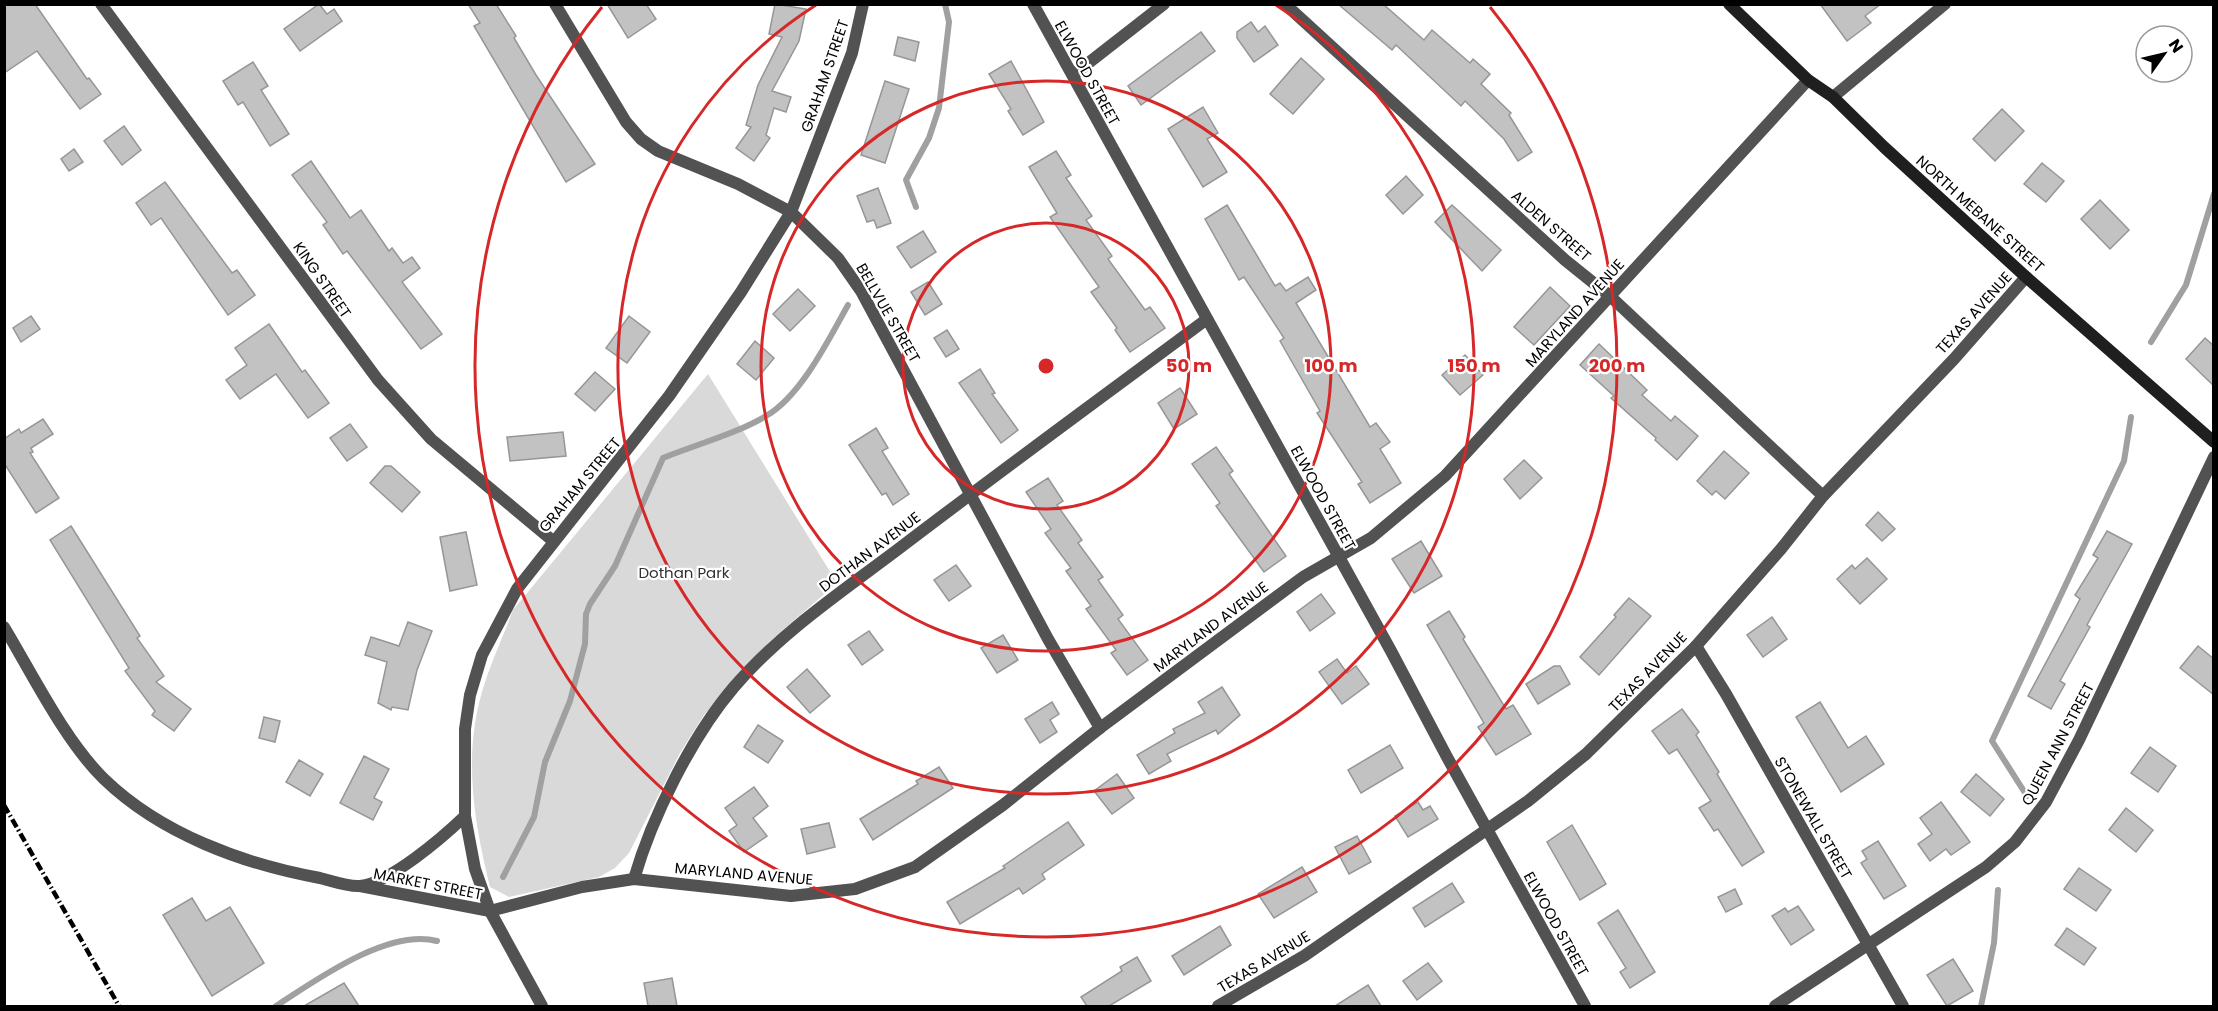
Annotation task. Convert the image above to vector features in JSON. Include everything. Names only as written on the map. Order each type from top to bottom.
[{"type":"main road","name":"NORTH MEBANE STREET","points":[[1729,4],[1808,80],[1833,97],[2026,277],[2214,442]]},
{"type":"street","name":"KING STREET","points":[[101,4],[378,380],[431,439],[553,541]]},
{"type":"street","name":"BELLVUE STREET","points":[[555,4],[626,122],[641,139],[658,151],[747,188],[791,212],[838,258],[861,291],[1100,728]]},
{"type":"street","name":"GRAHAM STREET","points":[[542,1006],[490,911],[475,868],[465,816],[465,729],[470,695],[482,655],[517,589],[553,541],[633,445],[669,396],[741,292],[791,212],[852,54],[863,4]]},
{"type":"street","name":"ELWOOD STREET","points":[[1033,4],[1585,1006]]},
{"type":"street","points":[[1073,75],[1164,4]]},
{"type":"street","name":"ALDEN STREET","points":[[1285,4],[1565,260],[1611,297],[1823,496]]},
{"type":"street","points":[[1833,97],[1945,4]]},
{"type":"street","name":"MARYLAND AVENUE","points":[[490,911],[582,887],[634,879],[791,896],[836,892],[873,884],[915,867],[1003,805],[1100,728],[1303,577],[1371,538],[1445,476],[1808,80]]},
{"type":"street","name":"TEXAS AVENUE","points":[[1218,1006],[1304,956],[1488,829],[1586,754],[1696,646],[1781,549],[1823,496],[1954,358],[2026,277]]},
{"type":"street","name":"DOTHAN AVENUE","points":[[634,879],[644,843],[687,757],[733,688],[766,652],[970,494],[1207,319]]},
{"type":"street","name":"QUEEN ANN STREET","points":[[1775,1006],[1869,947],[1986,867],[2015,842],[2032,823],[2079,740],[2214,457]]},
{"type":"street","name":"MARKET STREET","points":[[4,627],[78,748],[103,778],[133,803],[183,833],[236,856],[291,873],[490,911]]},
{"type":"street","name":"STONEWALL STREET","points":[[1696,646],[1903,1006]]},
{"type":"street","points":[[360,886],[413,859],[465,816]]},
{"type":"green space","name":"Dothan Park","points":[[708,374],[837,583],[769,642],[704,715],[680,753],[629,853],[615,868],[599,877],[509,897],[490,887],[479,838],[473,790],[472,765],[476,716],[493,661],[513,610]]},
{"type":"building","points":[[4,4],[35,4],[87,79],[89,78],[101,94],[80,109],[37,51],[4,73]]},
{"type":"building","points":[[319,4],[327,14],[334,9],[342,21],[300,51],[284,29]]},
{"type":"building","points":[[468,4],[496,4],[536,75],[595,164],[566,182],[474,26],[480,23]]},
{"type":"building","points":[[607,4],[646,4],[656,19],[628,38]]},
{"type":"building","points":[[775,4],[806,9],[799,41],[772,91],[791,97],[786,112],[774,108],[766,135],[770,138],[754,161],[736,148],[751,127],[746,125],[758,85],[782,37],[769,34]]},
{"type":"building","points":[[1338,4],[1383,4],[1424,40],[1432,30],[1470,63],[1473,59],[1490,74],[1481,84],[1511,113],[1509,115],[1532,152],[1518,161],[1504,139],[1465,101],[1461,106],[1396,45],[1392,50]]},
{"type":"building","points":[[1820,4],[1881,4],[1865,16],[1871,23],[1847,41]]},
{"type":"building","points":[[1251,22],[1258,32],[1265,26],[1278,45],[1254,62],[1237,38],[1237,32]]},
{"type":"building","points":[[1201,32],[1215,51],[1141,105],[1128,86]]},
{"type":"building","points":[[898,37],[919,42],[915,61],[894,55]]},
{"type":"building","points":[[1301,58],[1324,79],[1293,114],[1270,94]]},
{"type":"building","points":[[1011,61],[1044,122],[1023,135],[1008,111],[1011,109],[989,74]]},
{"type":"building","points":[[253,62],[268,86],[261,90],[289,134],[270,146],[243,102],[238,105],[223,81]]},
{"type":"building","points":[[885,81],[909,89],[885,163],[861,155]]},
{"type":"building","points":[[1203,107],[1218,133],[1207,139],[1227,172],[1203,187],[1168,129]]},
{"type":"building","points":[[2002,109],[2024,131],[1995,161],[1973,139]]},
{"type":"building","points":[[124,126],[141,150],[122,165],[104,141]]},
{"type":"building","points":[[74,149],[83,162],[69,171],[61,159]]},
{"type":"building","points":[[1056,151],[1071,175],[1066,178],[1092,216],[1086,220],[1112,256],[1108,259],[1145,310],[1150,307],[1165,328],[1130,352],[1115,330],[1117,328],[1091,292],[1099,287],[1050,217],[1057,213],[1029,167]]},
{"type":"building","points":[[311,161],[350,218],[361,210],[389,251],[392,248],[403,263],[412,257],[420,268],[402,282],[442,334],[421,349],[347,251],[343,254],[323,225],[327,222],[292,175]]},
{"type":"building","points":[[2042,163],[2064,181],[2046,202],[2024,184]]},
{"type":"building","points":[[1406,176],[1423,195],[1403,214],[1386,195]]},
{"type":"building","points":[[165,182],[232,273],[237,270],[255,295],[228,315],[161,218],[151,225],[136,203]]},
{"type":"building","points":[[878,188],[891,223],[877,228],[874,220],[867,222],[857,196]]},
{"type":"building","points":[[2100,200],[2129,230],[2110,249],[2081,219]]},
{"type":"building","points":[[1227,205],[1275,286],[1280,283],[1286,291],[1308,277],[1316,290],[1296,303],[1370,427],[1376,423],[1390,442],[1380,449],[1401,483],[1370,503],[1358,484],[1362,482],[1317,413],[1320,411],[1280,341],[1284,338],[1244,277],[1239,280],[1205,219]]},
{"type":"building","points":[[1452,205],[1501,250],[1482,271],[1435,222]]},
{"type":"building","points":[[923,231],[936,252],[911,268],[897,247]]},
{"type":"building","points":[[928,282],[942,304],[925,315],[911,292]]},
{"type":"building","points":[[1550,287],[1570,306],[1534,345],[1514,327]]},
{"type":"building","points":[[798,289],[815,306],[790,331],[773,314]]},
{"type":"building","points":[[31,316],[40,329],[21,342],[13,328]]},
{"type":"building","points":[[629,316],[650,332],[627,363],[606,348]]},
{"type":"building","points":[[269,324],[302,372],[305,370],[329,403],[308,418],[276,374],[240,399],[226,380],[247,365],[235,348]]},
{"type":"building","points":[[947,330],[959,349],[946,357],[934,338]]},
{"type":"building","points":[[2205,338],[2214,346],[2214,386],[2186,359]]},
{"type":"building","points":[[755,341],[774,358],[756,380],[737,364]]},
{"type":"building","points":[[1599,344],[1647,390],[1642,395],[1671,421],[1675,416],[1698,436],[1677,460],[1611,398],[1614,396],[1580,365]]},
{"type":"building","points":[[1465,355],[1483,375],[1460,395],[1442,375]]},
{"type":"building","points":[[980,369],[995,393],[992,394],[1018,430],[1001,443],[959,383]]},
{"type":"building","points":[[595,372],[615,389],[595,411],[575,394]]},
{"type":"building","points":[[1180,388],[1197,414],[1174,429],[1158,403]]},
{"type":"building","points":[[43,419],[53,434],[31,448],[33,452],[30,453],[59,498],[36,513],[4,463],[4,439],[19,429],[21,433]]},
{"type":"building","points":[[350,424],[367,447],[347,461],[330,438]]},
{"type":"building","points":[[876,428],[888,448],[882,451],[909,494],[893,505],[886,493],[882,495],[849,445]]},
{"type":"building","points":[[563,432],[566,456],[510,461],[507,437]]},
{"type":"building","points":[[1216,447],[1233,471],[1229,474],[1286,556],[1264,572],[1216,506],[1220,503],[1192,464]]},
{"type":"building","points":[[1724,451],[1749,473],[1725,499],[1716,491],[1712,495],[1697,481]]},
{"type":"building","points":[[1524,460],[1542,478],[1520,499],[1504,479]]},
{"type":"building","points":[[385,466],[391,466],[420,492],[402,512],[370,483]]},
{"type":"building","points":[[1048,478],[1063,501],[1057,505],[1082,540],[1078,543],[1103,577],[1098,580],[1123,615],[1118,619],[1148,660],[1127,675],[1111,653],[1116,650],[1086,609],[1091,606],[1066,571],[1071,568],[1045,533],[1051,529],[1026,492]]},
{"type":"building","points":[[1878,512],[1895,529],[1882,541],[1866,525]]},
{"type":"building","points":[[71,526],[140,636],[137,638],[164,676],[156,682],[191,709],[174,731],[152,715],[155,711],[125,671],[129,668],[50,540]]},
{"type":"building","points":[[2107,531],[2132,544],[2087,625],[2090,627],[2060,681],[2065,684],[2051,709],[2028,696],[2080,599],[2075,595],[2098,558],[2093,555]]},
{"type":"building","points":[[466,532],[477,585],[450,591],[440,537]]},
{"type":"building","points":[[1421,541],[1442,576],[1414,593],[1392,559]]},
{"type":"building","points":[[1867,558],[1887,579],[1860,604],[1837,579],[1852,565],[1855,569]]},
{"type":"building","points":[[956,565],[971,586],[949,601],[934,580]]},
{"type":"building","points":[[1321,594],[1335,613],[1310,631],[1297,612]]},
{"type":"building","points":[[1629,598],[1651,616],[1599,675],[1580,657],[1616,617],[1614,615]]},
{"type":"building","points":[[1449,611],[1465,637],[1463,639],[1506,709],[1513,705],[1531,734],[1496,755],[1478,727],[1484,723],[1427,625]]},
{"type":"building","points":[[1772,617],[1787,639],[1763,657],[1747,635]]},
{"type":"building","points":[[408,622],[432,631],[417,670],[408,710],[392,707],[391,710],[378,703],[387,662],[365,655],[371,637],[399,646]]},
{"type":"building","points":[[869,631],[883,650],[862,665],[848,645]]},
{"type":"building","points":[[1003,635],[1018,660],[997,673],[981,648]]},
{"type":"building","points":[[2198,646],[2214,659],[2214,695],[2180,668]]},
{"type":"building","points":[[1337,659],[1347,673],[1356,666],[1369,684],[1342,704],[1319,672]]},
{"type":"building","points":[[1554,666],[1560,666],[1570,684],[1538,704],[1526,684]]},
{"type":"building","points":[[807,669],[830,696],[810,713],[787,687]]},
{"type":"building","points":[[1222,687],[1240,715],[1218,734],[1216,730],[1167,754],[1171,761],[1149,774],[1137,755],[1175,733],[1173,729],[1205,713],[1198,702]]},
{"type":"building","points":[[1052,702],[1059,714],[1050,720],[1057,732],[1040,743],[1025,719]]},
{"type":"building","points":[[1820,702],[1848,748],[1866,736],[1884,764],[1841,792],[1796,717]]},
{"type":"building","points":[[1682,709],[1699,732],[1696,735],[1719,772],[1717,774],[1764,852],[1742,866],[1718,829],[1714,831],[1699,808],[1711,801],[1677,749],[1669,754],[1652,731]]},
{"type":"building","points":[[264,717],[280,721],[275,742],[259,738]]},
{"type":"building","points":[[758,725],[783,741],[768,763],[744,747]]},
{"type":"building","points":[[1390,745],[1403,768],[1361,793],[1348,770]]},
{"type":"building","points":[[2150,747],[2176,766],[2158,792],[2131,773]]},
{"type":"building","points":[[364,756],[389,769],[374,798],[382,802],[373,820],[340,803]]},
{"type":"building","points":[[299,760],[323,774],[310,796],[286,782]]},
{"type":"building","points":[[939,767],[953,788],[873,840],[860,819],[918,784],[916,781]]},
{"type":"building","points":[[1117,774],[1134,798],[1112,814],[1094,791]]},
{"type":"building","points":[[1976,774],[2004,799],[1990,816],[1961,792]]},
{"type":"building","points":[[754,787],[768,806],[753,818],[767,836],[744,852],[729,831],[737,825],[725,808]]},
{"type":"building","points":[[1418,802],[1423,810],[1430,806],[1438,819],[1408,837],[1395,816]]},
{"type":"building","points":[[1941,802],[1970,842],[1951,855],[1946,849],[1930,861],[1918,844],[1932,834],[1920,818]]},
{"type":"building","points":[[2126,808],[2153,830],[2136,852],[2109,830]]},
{"type":"building","points":[[1068,822],[1084,845],[1042,874],[1045,879],[1023,894],[1019,888],[960,924],[947,902],[1005,868],[1003,866]]},
{"type":"building","points":[[829,823],[835,847],[807,854],[801,829]]},
{"type":"building","points":[[1572,825],[1606,884],[1580,900],[1547,842]]},
{"type":"building","points":[[1357,836],[1371,862],[1349,874],[1335,847]]},
{"type":"building","points":[[1878,841],[1906,886],[1884,899],[1861,863],[1867,859],[1862,851]]},
{"type":"building","points":[[1302,867],[1317,892],[1274,918],[1258,894]]},
{"type":"building","points":[[2079,868],[2111,890],[2096,911],[2064,889]]},
{"type":"building","points":[[1452,883],[1464,902],[1425,927],[1413,908]]},
{"type":"building","points":[[1735,889],[1742,904],[1726,912],[1718,897]]},
{"type":"building","points":[[192,898],[206,921],[230,907],[264,963],[212,996],[163,915]]},
{"type":"building","points":[[1798,906],[1814,930],[1791,945],[1772,916],[1785,908],[1788,912]]},
{"type":"building","points":[[1618,910],[1655,972],[1630,988],[1620,972],[1626,968],[1598,923]]},
{"type":"building","points":[[1220,926],[1231,945],[1184,975],[1172,956]]},
{"type":"building","points":[[2067,928],[2096,948],[2084,965],[2055,945]]},
{"type":"building","points":[[1137,957],[1151,981],[1109,1006],[1087,1006],[1081,997],[1122,971],[1120,967]]},
{"type":"building","points":[[1953,959],[1973,991],[1947,1006],[1927,975]]},
{"type":"building","points":[[1428,963],[1442,981],[1417,1000],[1403,981]]},
{"type":"building","points":[[672,978],[677,1006],[648,1006],[644,983]]},
{"type":"building","points":[[344,983],[359,1006],[304,1006]]},
{"type":"building","points":[[1368,985],[1381,1006],[1335,1006]]},
{"type":"waterway","points":[[916,207],[906,180],[929,138],[939,108],[949,22],[945,4]]},
{"type":"waterway","points":[[2151,342],[2186,285],[2214,194]]},
{"type":"waterway","points":[[503,877],[534,817],[545,762],[570,701],[585,644],[586,614],[615,566],[663,458],[743,428],[779,407],[813,366],[848,305]]},
{"type":"waterway","points":[[2027,796],[1992,741],[2124,461],[2131,417]]},
{"type":"waterway","points":[[1981,1006],[1994,943],[1998,890]]},
{"type":"waterway","points":[[276,1006],[311,983],[375,949],[397,942],[418,939],[437,941]]},
{"type":"railway","points":[[4,805],[119,1006]]}]
